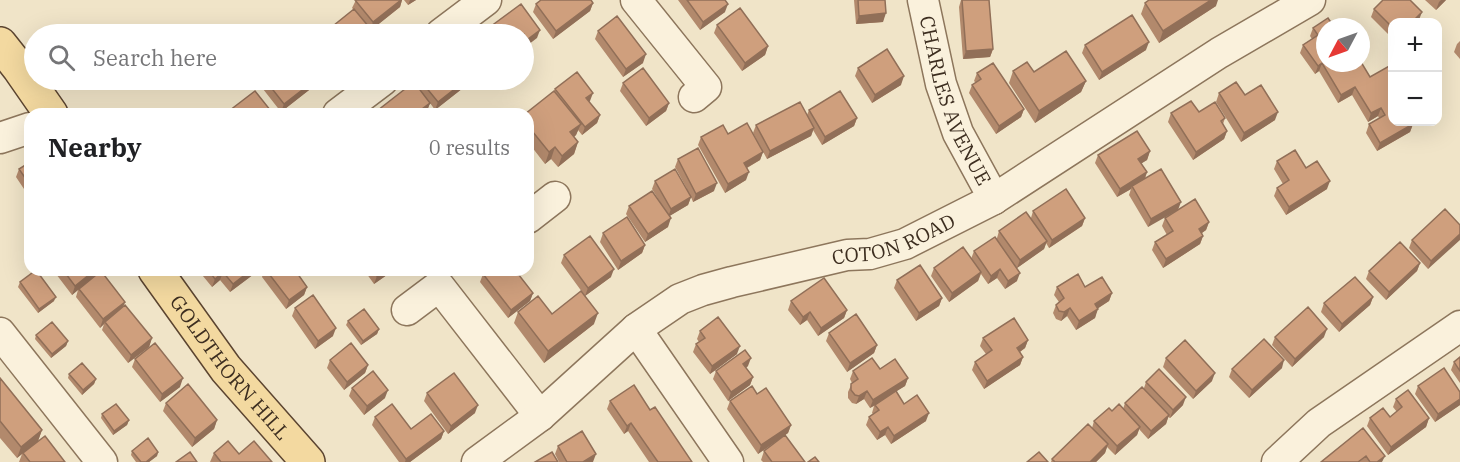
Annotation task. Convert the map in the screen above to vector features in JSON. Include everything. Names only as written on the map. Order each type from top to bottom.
[{"type":"main road","points":[[0,44],[24,75]]},
{"type":"main road","points":[[34,90],[47,108]]},
{"type":"main road","name":"GOLDTHORN HILL","points":[[159,276],[226,369],[308,462]]},
{"type":"street","points":[[454,24],[486,0]]},
{"type":"street","points":[[636,0],[706,87]]},
{"type":"street","name":"CHARLES AVENUE","points":[[923,0],[941,84],[958,133],[994,199]]},
{"type":"street","name":"COTON ROAD","points":[[477,462],[540,416],[636,329],[680,299],[703,290],[847,255],[870,254],[905,244],[994,199],[1219,53],[1310,0]]},
{"type":"street","points":[[346,108],[370,90]]},
{"type":"street","points":[[0,138],[24,130]]},
{"type":"street","points":[[406,310],[449,278],[540,416]]},
{"type":"street","points":[[1277,462],[1319,423],[1460,326]]},
{"type":"street","points":[[636,329],[728,462]]},
{"type":"street","points":[[0,333],[102,462]]},
{"type":"building","points":[[355,0],[401,0],[373,22]]},
{"type":"building","points":[[541,0],[591,0],[593,3],[556,31],[536,4]]},
{"type":"building","points":[[687,0],[725,0],[728,4],[703,22]]},
{"type":"building","points":[[858,0],[885,0],[886,13],[859,16]]},
{"type":"building","points":[[962,0],[989,0],[993,49],[966,51]]},
{"type":"building","points":[[1149,0],[1211,0],[1163,31],[1145,3]]},
{"type":"building","points":[[1383,0],[1410,0],[1422,12],[1416,18],[1388,18],[1388,23],[1374,9]]},
{"type":"building","points":[[521,4],[540,30],[534,34],[534,24],[494,24]]},
{"type":"building","points":[[740,8],[768,46],[745,63],[717,25]]},
{"type":"building","points":[[354,9],[366,24],[335,24]]},
{"type":"building","points":[[1132,15],[1149,42],[1102,72],[1085,45]]},
{"type":"building","points":[[617,16],[646,54],[626,69],[598,31]]},
{"type":"building","points":[[1316,36],[1316,63],[1303,45]]},
{"type":"building","points":[[887,49],[904,76],[875,95],[858,68]]},
{"type":"building","points":[[1066,51],[1086,81],[1039,111],[1013,71],[1027,62],[1034,72]]},
{"type":"building","points":[[993,63],[1024,109],[999,126],[972,85],[981,79],[977,73]]},
{"type":"building","points":[[1388,67],[1388,126],[1410,126],[1380,143],[1369,124],[1385,115],[1381,108],[1371,113],[1355,87],[1341,95],[1327,72],[1367,72],[1370,77]]},
{"type":"building","points":[[643,68],[669,103],[649,118],[623,83]]},
{"type":"building","points":[[577,72],[593,93],[586,98],[600,115],[585,127],[555,89]]},
{"type":"building","points":[[1236,82],[1245,95],[1261,85],[1278,112],[1244,133],[1219,93]]},
{"type":"building","points":[[273,90],[302,90],[284,104]]},
{"type":"building","points":[[404,90],[420,90],[430,103],[423,108],[381,108]]},
{"type":"building","points":[[428,90],[453,90],[438,102]]},
{"type":"building","points":[[255,91],[269,108],[233,108]]},
{"type":"building","points":[[554,91],[581,124],[570,132],[578,142],[562,156],[555,147],[549,152],[534,133],[533,108]]},
{"type":"building","points":[[840,91],[857,118],[825,137],[809,110]]},
{"type":"building","points":[[1191,101],[1199,112],[1215,102],[1225,118],[1221,121],[1227,131],[1196,152],[1171,113]]},
{"type":"building","points":[[800,102],[814,128],[770,151],[756,125]]},
{"type":"building","points":[[747,123],[763,152],[744,163],[749,172],[728,184],[701,137],[723,125],[728,134]]},
{"type":"building","points":[[1137,131],[1150,151],[1138,159],[1147,172],[1120,189],[1098,155]]},
{"type":"building","points":[[698,148],[717,183],[696,194],[678,159]]},
{"type":"building","points":[[1295,150],[1306,168],[1317,161],[1330,181],[1289,207],[1277,188],[1289,180],[1277,161]]},
{"type":"building","points":[[24,166],[24,176],[19,169]]},
{"type":"building","points":[[675,169],[691,197],[671,209],[655,181]]},
{"type":"building","points":[[1161,169],[1181,202],[1151,219],[1132,186]]},
{"type":"building","points":[[1066,189],[1085,218],[1052,240],[1033,211]]},
{"type":"building","points":[[652,191],[671,218],[648,234],[629,206]]},
{"type":"building","points":[[1195,199],[1209,222],[1199,229],[1203,236],[1166,259],[1155,242],[1173,231],[1165,218]]},
{"type":"building","points":[[1445,209],[1460,225],[1460,234],[1431,261],[1412,240]]},
{"type":"building","points":[[1026,212],[1047,241],[1020,260],[999,231]]},
{"type":"building","points":[[627,217],[645,245],[621,261],[603,233]]},
{"type":"building","points":[[590,236],[614,269],[588,288],[564,255]]},
{"type":"building","points":[[995,237],[1020,273],[1008,281],[1000,269],[991,276],[974,251]]},
{"type":"building","points":[[1400,242],[1420,263],[1389,292],[1369,271]]},
{"type":"building","points":[[963,247],[981,272],[952,293],[934,268]]},
{"type":"building","points":[[920,265],[942,298],[919,313],[897,280]]},
{"type":"building","points":[[1078,274],[1085,287],[1102,277],[1112,293],[1095,304],[1098,309],[1079,321],[1070,308],[1064,312],[1059,311],[1056,305],[1064,298],[1057,287]]},
{"type":"building","points":[[28,276],[40,276],[56,297],[39,309],[20,282]]},
{"type":"building","points":[[68,276],[88,276],[75,286]]},
{"type":"building","points":[[95,276],[105,276],[125,302],[103,319],[79,289]]},
{"type":"building","points":[[226,276],[243,276],[233,284]]},
{"type":"building","points":[[271,276],[299,276],[307,287],[289,300]]},
{"type":"building","points":[[485,276],[520,276],[533,293],[511,310]]},
{"type":"building","points":[[1355,277],[1373,297],[1342,324],[1324,303]]},
{"type":"building","points":[[824,278],[847,310],[821,328],[810,312],[803,317],[791,301]]},
{"type":"building","points":[[581,291],[598,313],[548,351],[518,312],[538,296],[552,314]]},
{"type":"building","points":[[313,295],[336,328],[318,341],[295,308]]},
{"type":"building","points":[[125,305],[152,338],[131,355],[105,322]]},
{"type":"building","points":[[1308,307],[1327,329],[1295,359],[1275,337]]},
{"type":"building","points":[[364,309],[379,329],[363,341],[348,321]]},
{"type":"building","points":[[856,314],[877,345],[850,363],[829,333]]},
{"type":"building","points":[[718,317],[740,346],[712,366],[696,344],[705,338],[700,331]]},
{"type":"building","points":[[1014,318],[1028,340],[1017,348],[1023,357],[987,381],[975,362],[992,350],[983,338]]},
{"type":"building","points":[[52,322],[68,341],[52,354],[36,335]]},
{"type":"building","points":[[1264,339],[1284,360],[1252,390],[1232,369]]},
{"type":"building","points":[[1185,340],[1215,373],[1196,391],[1166,358]]},
{"type":"building","points":[[155,343],[183,378],[162,394],[135,359]]},
{"type":"building","points":[[351,343],[368,365],[347,382],[330,360]]},
{"type":"building","points":[[745,350],[751,358],[743,364],[753,377],[731,392],[716,371]]},
{"type":"building","points":[[1460,357],[1460,371],[1454,362]]},
{"type":"building","points":[[872,358],[880,369],[895,359],[908,378],[873,400],[867,391],[859,396],[851,390],[851,384],[858,379],[853,371]]},
{"type":"building","points":[[82,363],[96,379],[83,390],[69,374]]},
{"type":"building","points":[[1444,368],[1460,392],[1460,399],[1438,414],[1418,386]]},
{"type":"building","points":[[1159,369],[1186,397],[1173,410],[1146,382]]},
{"type":"building","points":[[373,371],[388,390],[367,406],[352,388]]},
{"type":"building","points":[[454,373],[478,405],[451,426],[427,393]]},
{"type":"building","points":[[0,378],[42,430],[21,447],[0,421]]},
{"type":"building","points":[[188,384],[217,420],[195,438],[166,403]]},
{"type":"building","points":[[634,385],[650,410],[655,407],[692,462],[658,462],[631,423],[627,426],[610,401]]},
{"type":"building","points":[[752,386],[757,394],[766,388],[791,425],[761,445],[730,401]]},
{"type":"building","points":[[1142,387],[1169,415],[1151,431],[1125,403]]},
{"type":"building","points":[[1408,390],[1429,418],[1391,447],[1370,418],[1383,408],[1390,417],[1402,407],[1396,399]]},
{"type":"building","points":[[896,391],[904,404],[917,395],[929,413],[894,436],[888,427],[880,432],[869,417],[879,410],[875,405]]},
{"type":"building","points":[[116,404],[129,420],[114,431],[102,414]]},
{"type":"building","points":[[392,404],[411,429],[431,414],[444,431],[406,459],[375,417]]},
{"type":"building","points":[[1119,404],[1140,427],[1117,446],[1094,421],[1109,408],[1112,411]]},
{"type":"building","points":[[1088,424],[1108,444],[1090,462],[1055,462],[1052,459]]},
{"type":"building","points":[[1363,428],[1385,456],[1377,462],[1370,462],[1366,456],[1358,462],[1321,462]]},
{"type":"building","points":[[582,431],[596,454],[583,462],[567,462],[558,446]]},
{"type":"building","points":[[785,435],[805,462],[772,462],[764,451]]},
{"type":"building","points":[[45,436],[65,462],[30,462],[23,453]]},
{"type":"building","points":[[148,438],[158,452],[146,462],[141,462],[132,451]]},
{"type":"building","points":[[228,441],[239,454],[254,441],[272,462],[221,462],[214,453]]},
{"type":"building","points":[[190,452],[197,462],[176,462]]},
{"type":"building","points":[[552,452],[558,462],[535,462]]},
{"type":"building","points":[[1039,452],[1048,462],[1027,462]]},
{"type":"building","points":[[815,457],[819,462],[808,462]]}]
